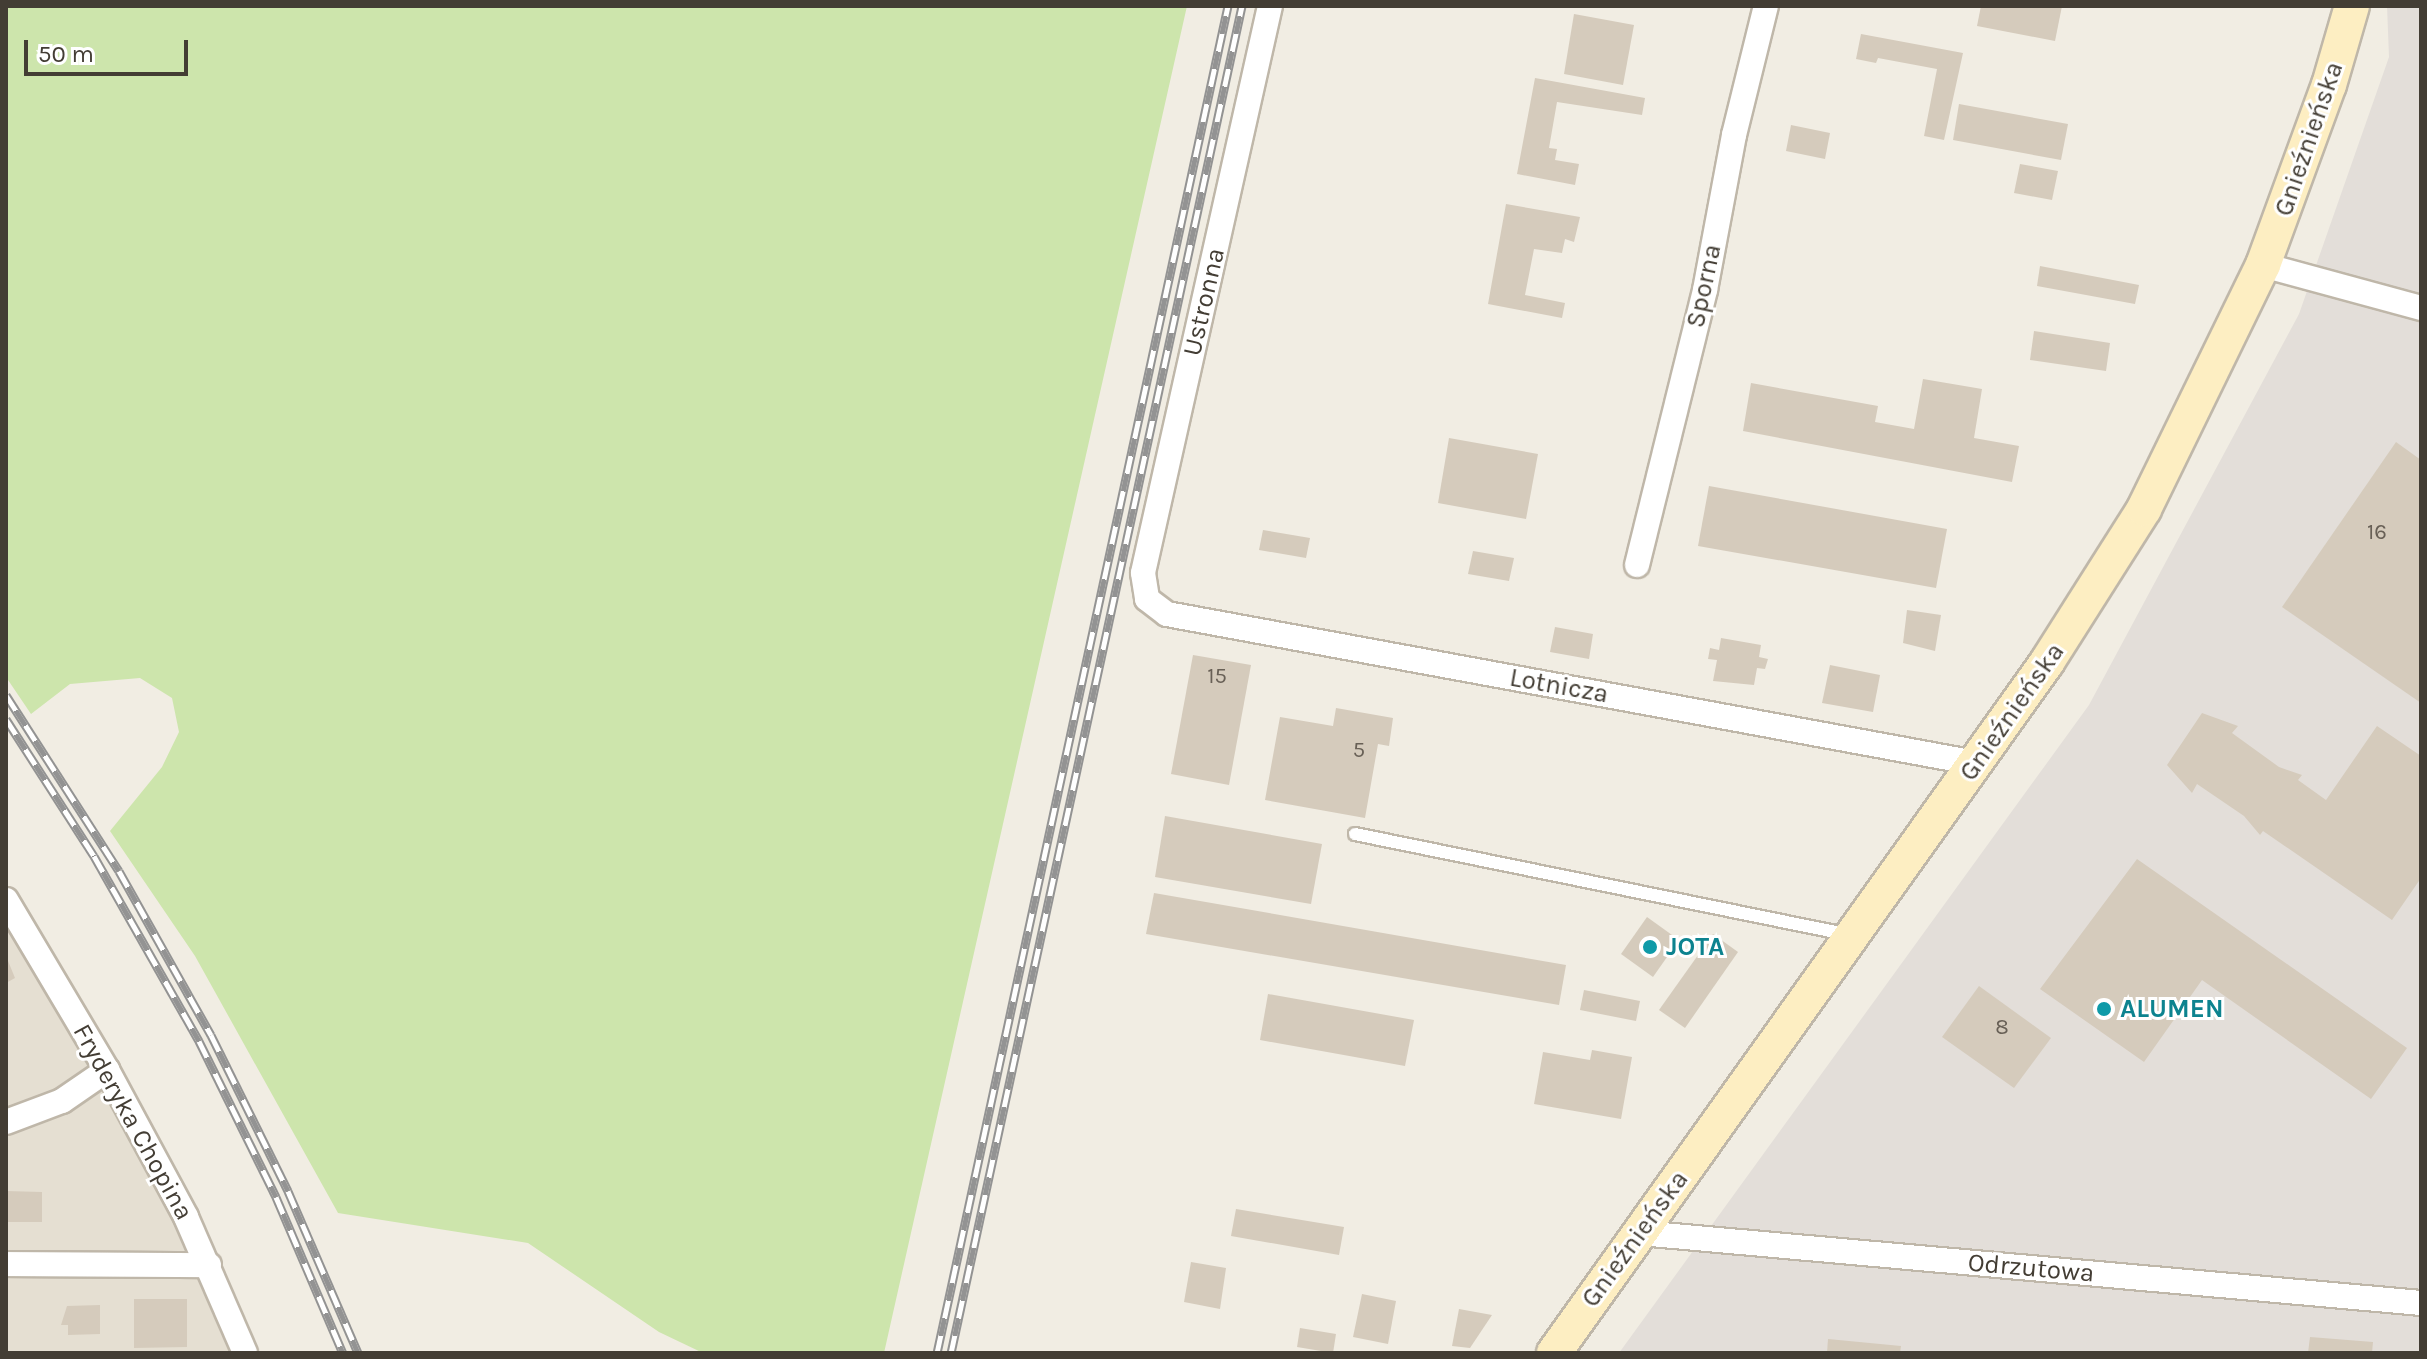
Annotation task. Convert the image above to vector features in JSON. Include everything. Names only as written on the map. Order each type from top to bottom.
[{"type":"main road","name":"Gnieźnieńska","points":[[1554,1353],[1976,763],[2144,509],[2263,265],[2329,85],[2352,6]]},
{"type":"street","name":"Ustronna","points":[[1147,599],[1143,573],[1270,6]]},
{"type":"street","name":"Sporna","points":[[1637,565],[1705,290],[1734,135],[1766,6]]},
{"type":"street","points":[[2263,265],[2421,308]]},
{"type":"street","name":"Lotnicza","points":[[1147,599],[1167,614],[1976,763]]},
{"type":"street","name":"Fryderyka Chopina","points":[[6,900],[107,1070],[209,1265],[245,1353]]},
{"type":"street","points":[[6,1122],[62,1101],[107,1070]]},
{"type":"street","name":"Odrzutowa","points":[[1640,1233],[2421,1303]]},
{"type":"street","points":[[6,1264],[209,1265]]},
{"type":"lane","points":[[1355,834],[1853,936]]},
{"type":"shaded area","points":[[2387,6],[2421,6],[2421,1353],[1619,1353],[2089,705],[2299,314],[2389,57]]},
{"type":"shaded area","points":[[6,905],[212,1244],[254,1353],[6,1353]]},
{"type":"green space","points":[[6,6],[1187,6],[884,1353],[703,1353],[659,1332],[528,1243],[338,1213],[195,956],[110,831],[162,767],[179,732],[172,698],[140,678],[70,684],[31,714],[6,677]]},
{"type":"building","points":[[1981,6],[2062,6],[2055,41],[1977,26]]},
{"type":"building","points":[[1574,14],[1634,25],[1623,85],[1564,74]]},
{"type":"building","points":[[1861,34],[1963,53],[1944,140],[1924,136],[1937,69],[1878,58],[1876,63],[1856,59]]},
{"type":"building","points":[[1535,78],[1645,98],[1642,115],[1557,102],[1549,148],[1557,149],[1555,160],[1579,164],[1575,185],[1517,174]]},
{"type":"building","points":[[1959,104],[2068,124],[2061,160],[1953,140]]},
{"type":"building","points":[[1791,125],[1830,133],[1825,159],[1786,151]]},
{"type":"building","points":[[2020,164],[2058,171],[2052,200],[2014,193]]},
{"type":"building","points":[[1506,204],[1580,217],[1574,242],[1565,239],[1562,253],[1534,249],[1525,295],[1565,303],[1562,318],[1488,304]]},
{"type":"building","points":[[2040,266],[2139,285],[2135,304],[2037,286]]},
{"type":"building","points":[[2034,331],[2110,343],[2106,371],[2030,360]]},
{"type":"building","points":[[1923,379],[1982,389],[1974,438],[2019,446],[2012,482],[1743,431],[1751,383],[1878,406],[1875,422],[1914,429]]},
{"type":"building","points":[[1449,438],[1538,454],[1526,519],[1438,503]]},
{"type":"building","points":[[2396,442],[2421,460],[2421,703],[2282,607]]},
{"type":"building","points":[[1709,486],[1947,529],[1936,588],[1698,546]]},
{"type":"building","points":[[1263,530],[1310,538],[1306,558],[1259,550]]},
{"type":"building","points":[[1473,551],[1514,558],[1509,581],[1468,574]]},
{"type":"building","points":[[1907,610],[1941,615],[1935,651],[1903,643]]},
{"type":"building","points":[[1555,627],[1593,634],[1589,659],[1550,652]]},
{"type":"building","points":[[1721,638],[1761,645],[1759,657],[1768,659],[1765,669],[1757,668],[1754,685],[1713,681],[1717,660],[1708,659],[1710,648],[1719,650]]},
{"type":"building","points":[[1193,655],[1251,665],[1229,785],[1171,774]]},
{"type":"building","points":[[1830,665],[1880,675],[1873,712],[1822,703]]},
{"type":"building","points":[[1336,708],[1393,718],[1389,746],[1378,744],[1365,818],[1265,800],[1280,717],[1333,726]]},
{"type":"building","points":[[2202,713],[2238,726],[2232,733],[2279,767],[2302,775],[2298,780],[2326,800],[2377,726],[2421,756],[2421,878],[2392,920],[2263,831],[2260,835],[2244,816],[2197,784],[2192,793],[2167,765]]},
{"type":"building","points":[[1165,816],[1322,844],[1311,904],[1155,877]]},
{"type":"building","points":[[2137,859],[2407,1048],[2371,1099],[2202,980],[2144,1062],[2040,989]]},
{"type":"building","points":[[1154,893],[1566,965],[1559,1005],[1146,934]]},
{"type":"building","name":"JOTA","points":[[1647,917],[1679,940],[1653,977],[1621,954]]},
{"type":"building","points":[[1713,934],[1738,952],[1685,1028],[1659,1010]]},
{"type":"building","points":[[6,956],[15,978],[6,983]]},
{"type":"building","points":[[1979,986],[2051,1038],[2014,1088],[1942,1037]]},
{"type":"building","points":[[1584,990],[1640,1001],[1636,1021],[1580,1010]]},
{"type":"building","points":[[1268,994],[1414,1020],[1405,1066],[1260,1040]]},
{"type":"building","points":[[1592,1050],[1632,1057],[1621,1119],[1534,1104],[1543,1052],[1590,1060]]},
{"type":"building","points":[[6,1191],[42,1192],[42,1222],[6,1222]]},
{"type":"building","points":[[1236,1209],[1344,1227],[1339,1255],[1231,1236]]},
{"type":"building","points":[[1191,1262],[1226,1268],[1220,1309],[1184,1302]]},
{"type":"building","points":[[1362,1294],[1396,1301],[1388,1344],[1353,1337]]},
{"type":"building","points":[[134,1299],[187,1299],[187,1347],[134,1348]]},
{"type":"building","points":[[100,1305],[100,1334],[68,1335],[68,1325],[61,1325],[67,1306]]},
{"type":"building","points":[[1459,1309],[1492,1315],[1470,1348],[1452,1346]]},
{"type":"building","points":[[1300,1328],[1336,1334],[1333,1353],[1297,1347]]},
{"type":"building","points":[[2310,1337],[2373,1342],[2372,1353],[2308,1353]]},
{"type":"building","points":[[1828,1339],[1901,1346],[1900,1353],[1827,1353]]},
{"type":"railway","points":[[937,1353],[1228,6]]},
{"type":"railway","points":[[951,1353],[1242,6]]},
{"type":"railway","points":[[6,695],[119,871],[211,1035],[288,1191],[358,1353]]},
{"type":"railway","points":[[6,719],[94,856],[199,1041],[276,1197],[343,1353]]},
{"type":"place","name":"JOTA","points":[[1650,947]]},
{"type":"place","name":"ALUMEN","points":[[2104,1009]]}]
